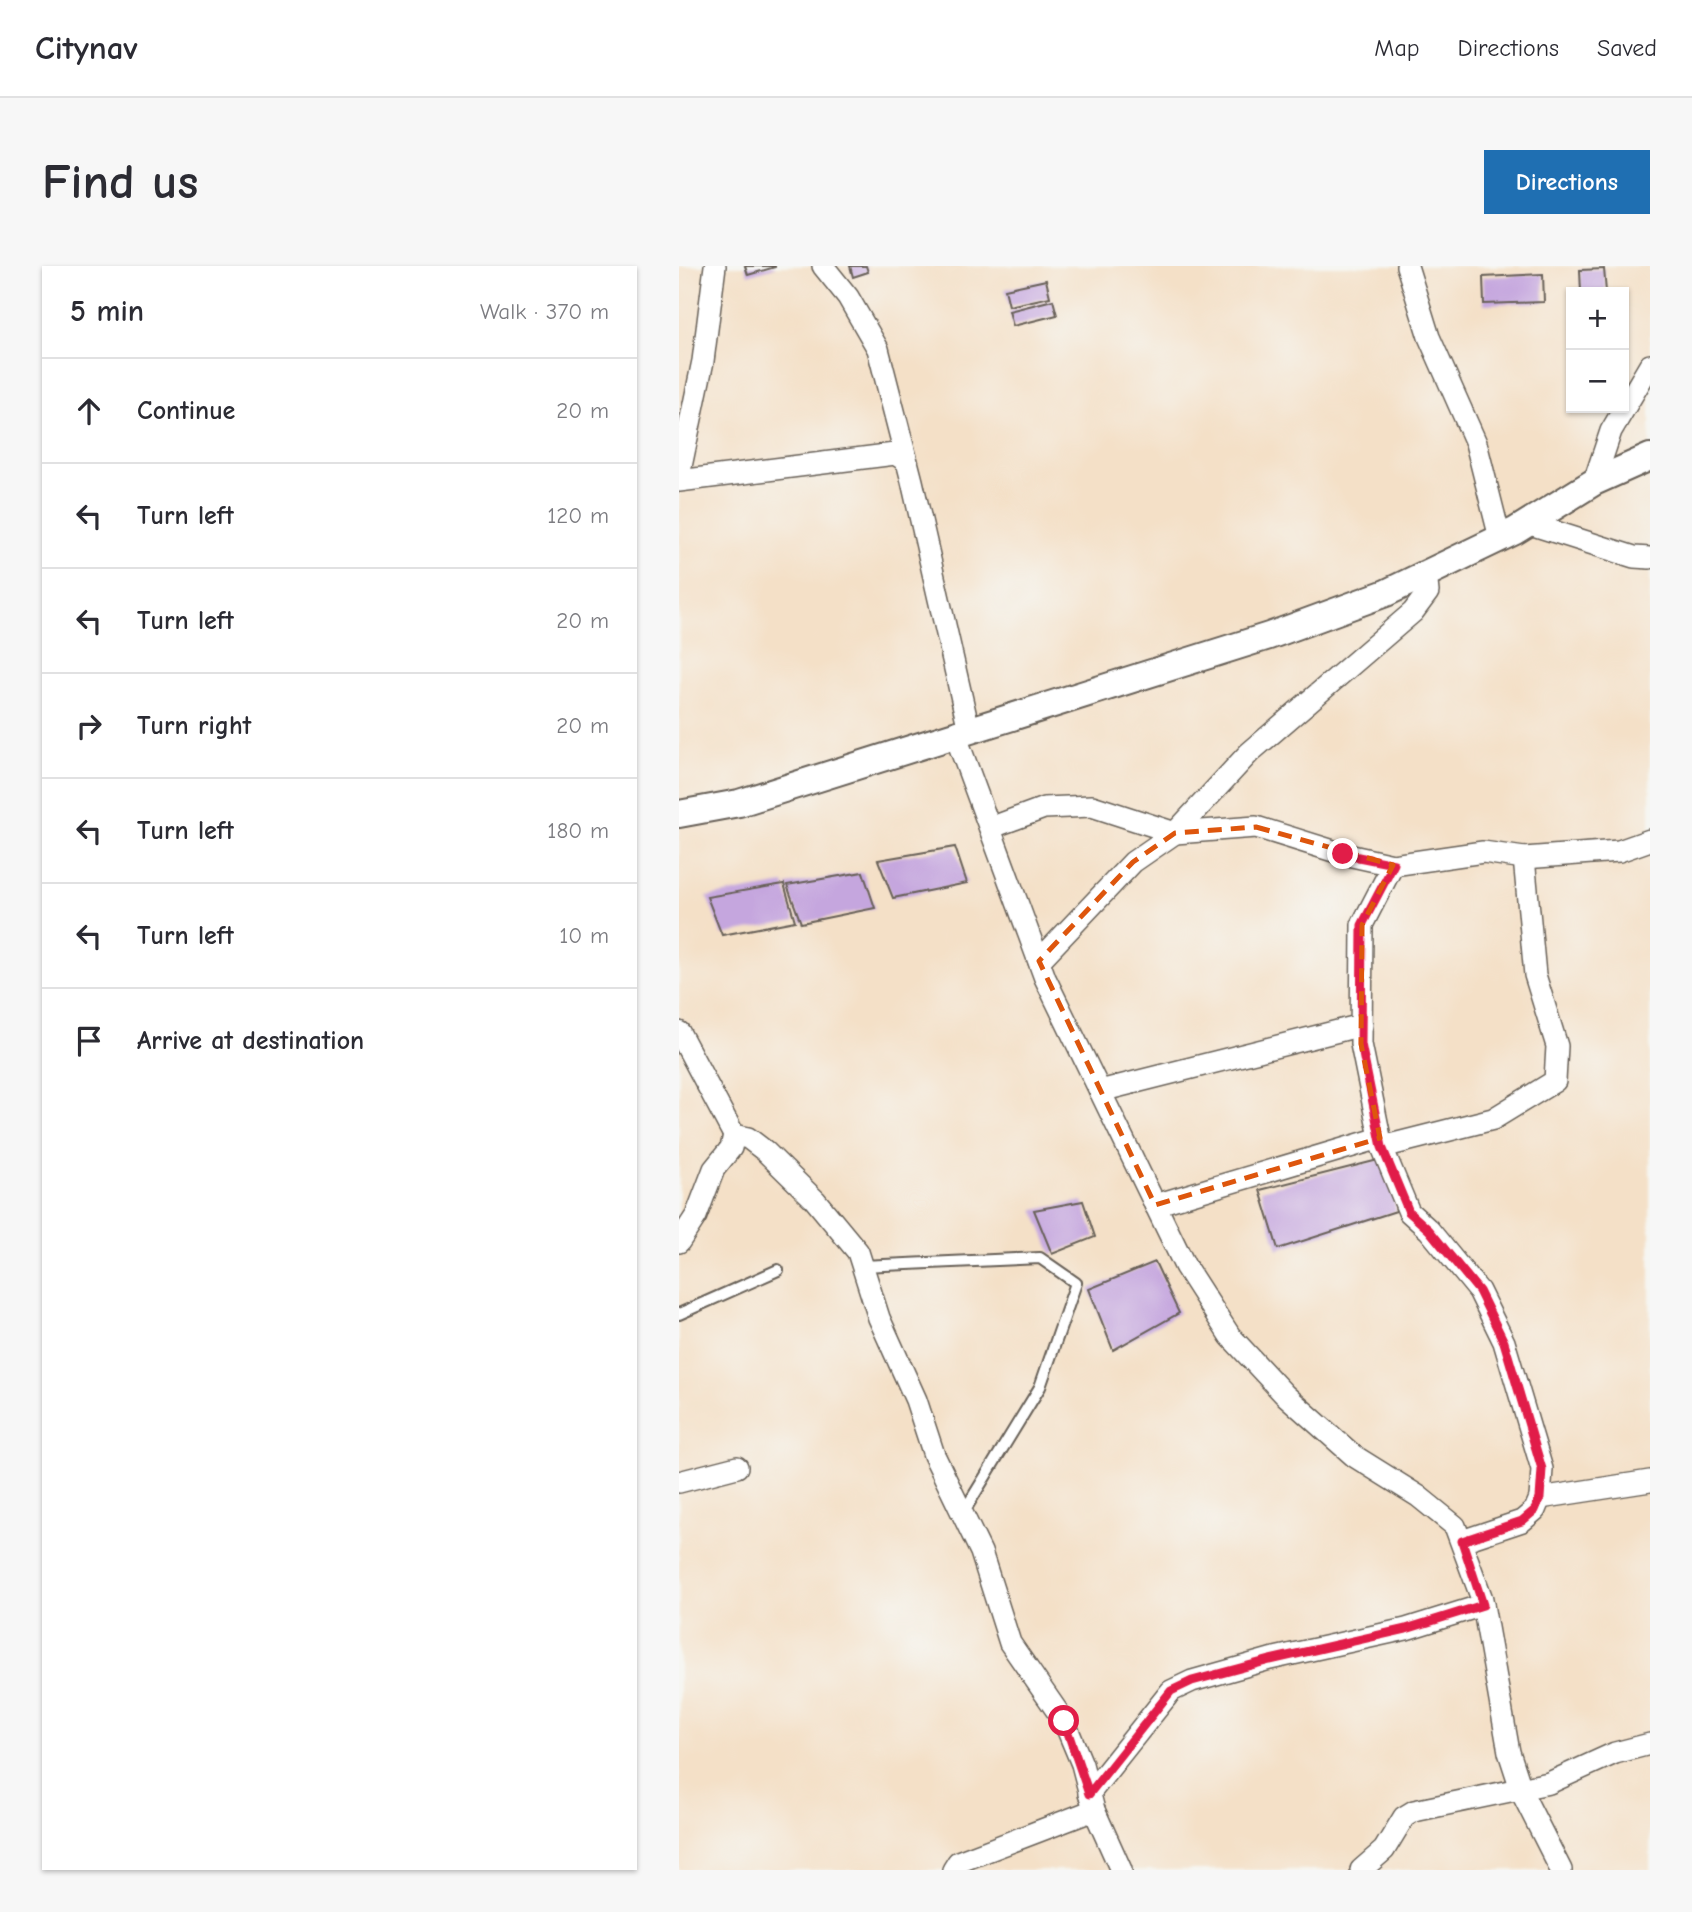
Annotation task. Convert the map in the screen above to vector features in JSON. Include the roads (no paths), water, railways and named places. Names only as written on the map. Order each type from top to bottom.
[{"type":"street","points":[[715,266],[703,361],[680,471],[895,454],[906,461]]},
{"type":"street","points":[[823,266],[848,297],[878,349],[906,461],[962,732],[990,828],[1039,961],[1185,1266],[1230,1336],[1284,1394],[1344,1447],[1427,1503],[1455,1526],[1483,1605],[1509,1752],[1521,1788],[1561,1870]]},
{"type":"street","points":[[1407,266],[1429,337],[1476,443],[1500,538]]},
{"type":"street","points":[[1594,482],[1611,431],[1650,365]]},
{"type":"street","points":[[679,814],[739,803],[1269,636],[1386,593],[1500,538],[1594,482],[1650,457]]},
{"type":"street","points":[[1527,523],[1634,557],[1650,558]]},
{"type":"street","points":[[1039,961],[1133,862],[1175,833],[1249,753],[1413,612],[1428,592],[1426,573]]},
{"type":"street","points":[[990,828],[1044,808],[1092,806],[1175,833],[1256,827],[1343,854],[1394,864],[1483,852],[1524,858],[1619,851],[1650,840]]},
{"type":"street","points":[[1155,1205],[1381,1142],[1493,1119],[1555,1081],[1557,1046],[1535,975],[1524,858]]},
{"type":"street","points":[[1394,864],[1362,925],[1361,1044],[1381,1142],[1409,1212],[1429,1230],[1479,1291],[1504,1342],[1542,1469],[1540,1498],[1535,1510],[1522,1521],[1462,1541]]},
{"type":"street","points":[[1100,1091],[1362,1024]]},
{"type":"street","points":[[679,1032],[734,1135],[731,1148],[715,1169],[696,1216],[679,1242]]},
{"type":"street","points":[[734,1135],[748,1138],[765,1151],[814,1200],[858,1252],[879,1318],[916,1400],[934,1455],[981,1552],[1010,1643],[1064,1721],[1091,1802],[1121,1870]]},
{"type":"street","points":[[679,1482],[737,1467]]},
{"type":"street","points":[[1540,1498],[1650,1481]]},
{"type":"street","points":[[953,1870],[958,1862],[1091,1802],[1171,1691],[1192,1681],[1406,1629],[1483,1605]]},
{"type":"street","points":[[1361,1870],[1384,1850],[1404,1817],[1414,1811],[1549,1783],[1615,1753],[1650,1744]]},
{"type":"lane","points":[[862,1266],[1040,1258],[1076,1283],[1040,1387],[963,1513]]},
{"type":"lane","points":[[679,1314],[778,1270]]}]
